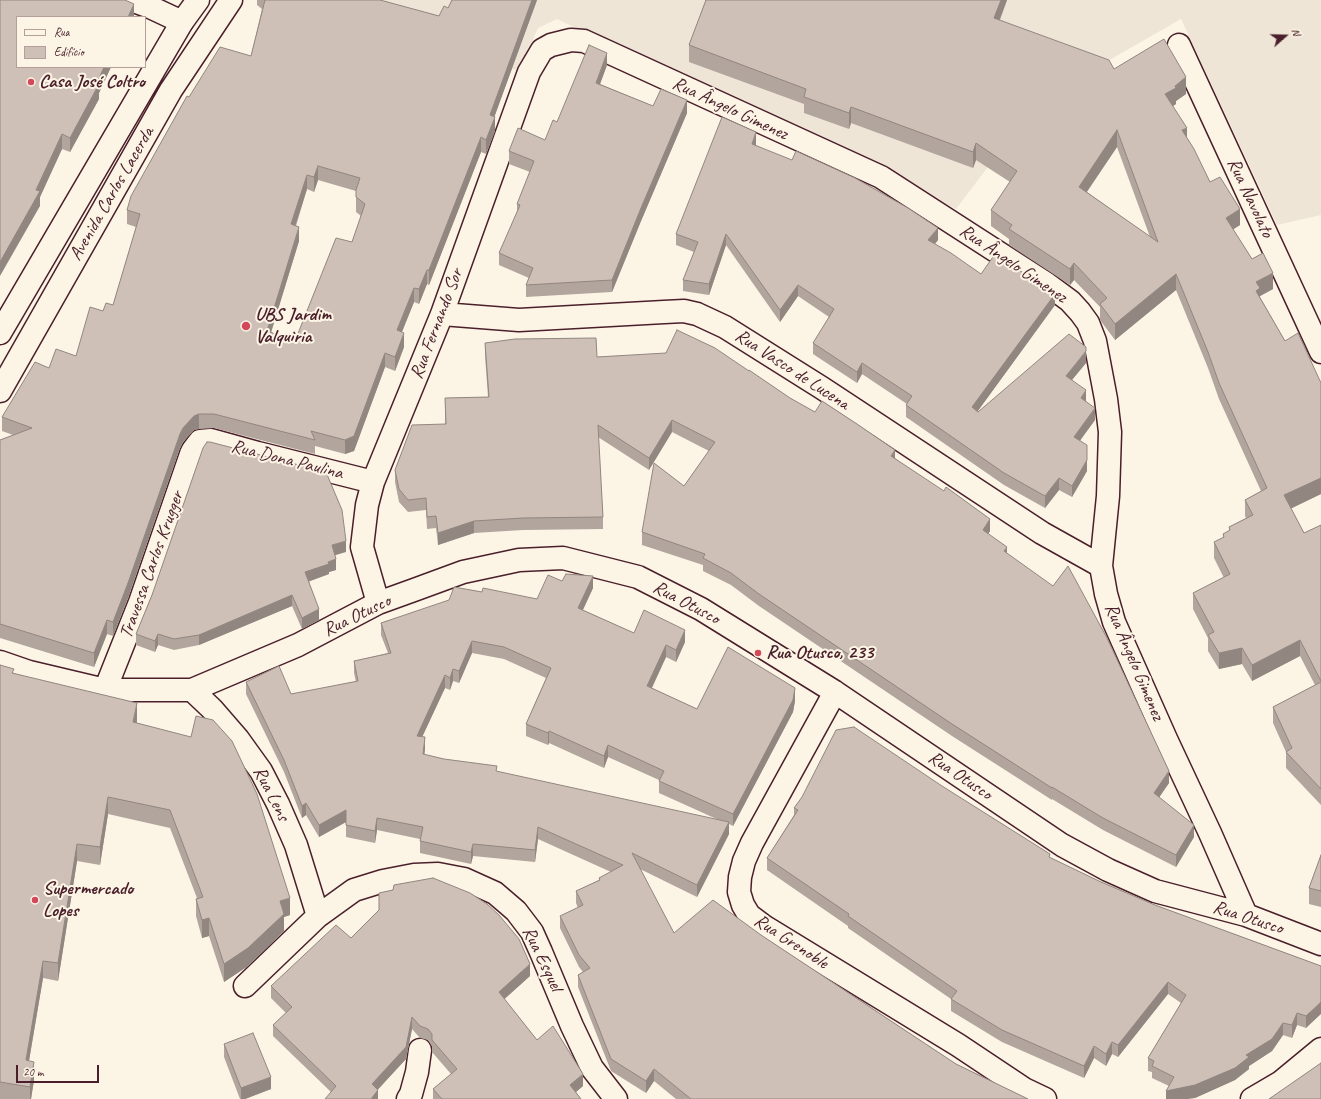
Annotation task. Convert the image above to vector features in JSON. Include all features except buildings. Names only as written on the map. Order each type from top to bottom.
[{"type":"street","points":[[131,0],[182,22]]},
{"type":"street","name":"Avenida Carlos Lacerda","points":[[0,333],[182,22],[198,0]]},
{"type":"street","name":"Avenida Carlos Lacerda","points":[[0,391],[171,90],[231,0]]},
{"type":"street","name":"Rua Ângelo Gimenez","points":[[542,50],[560,42],[571,40],[584,42],[880,177],[1047,284],[1070,301],[1088,323],[1095,341],[1101,368],[1110,432],[1108,496],[1101,566],[1106,594],[1114,622],[1246,915]]},
{"type":"street","name":"Rua Navolato","points":[[1179,45],[1312,312],[1321,352]]},
{"type":"street","name":"Rua Fernando Sor","points":[[378,603],[362,547],[367,505],[374,482],[442,314],[529,72],[542,50]]},
{"type":"street","name":"Rua Vasco de Lucena","points":[[442,314],[519,320],[684,311],[697,314],[725,327],[822,388],[1042,533],[1101,566]]},
{"type":"street","name":"Rua Dona Paulina","points":[[200,442],[211,440],[374,482]]},
{"type":"street","name":"Travessa Carlos Krugger","points":[[106,690],[140,602],[191,454],[200,442]]},
{"type":"street","name":"Rua Otusco","points":[[0,662],[29,672],[106,690],[192,690],[298,645],[378,603],[462,572],[519,560],[563,558],[638,578],[694,605],[835,692],[1062,845],[1095,863],[1155,891],[1246,915],[1321,944]]},
{"type":"street","name":"Rua Lens","points":[[192,690],[212,709],[238,739],[261,771],[278,804],[296,845],[318,916]]},
{"type":"street","name":"Rua Grenoble","points":[[835,692],[752,843],[744,861],[740,876],[739,892],[743,905],[749,915],[765,927],[958,1045],[1024,1089],[1045,1099]]},
{"type":"street","name":"Rua Esquel","points":[[245,986],[318,916],[354,890],[383,881],[414,874],[438,874],[464,879],[495,893],[516,911],[532,932],[572,1026],[592,1068],[616,1099]]},
{"type":"street","points":[[1252,1099],[1281,1082],[1321,1049]]},
{"type":"street","points":[[408,1099],[411,1094],[417,1072],[420,1050]]},
{"type":"shaded area","points":[[320,0],[1321,0],[1321,215],[1277,225],[1181,19],[1038,101],[956,209],[557,19],[538,28],[519,71]]},
{"type":"place","name":"Casa José Coltro","points":[[31,82]]},
{"type":"place","name":"UBS Jardim Valquiria","points":[[246,326]]},
{"type":"place","name":"Rua Otusco, 233","points":[[758,653]]},
{"type":"place","name":"Supermercado Lopes","points":[[35,900]]}]
